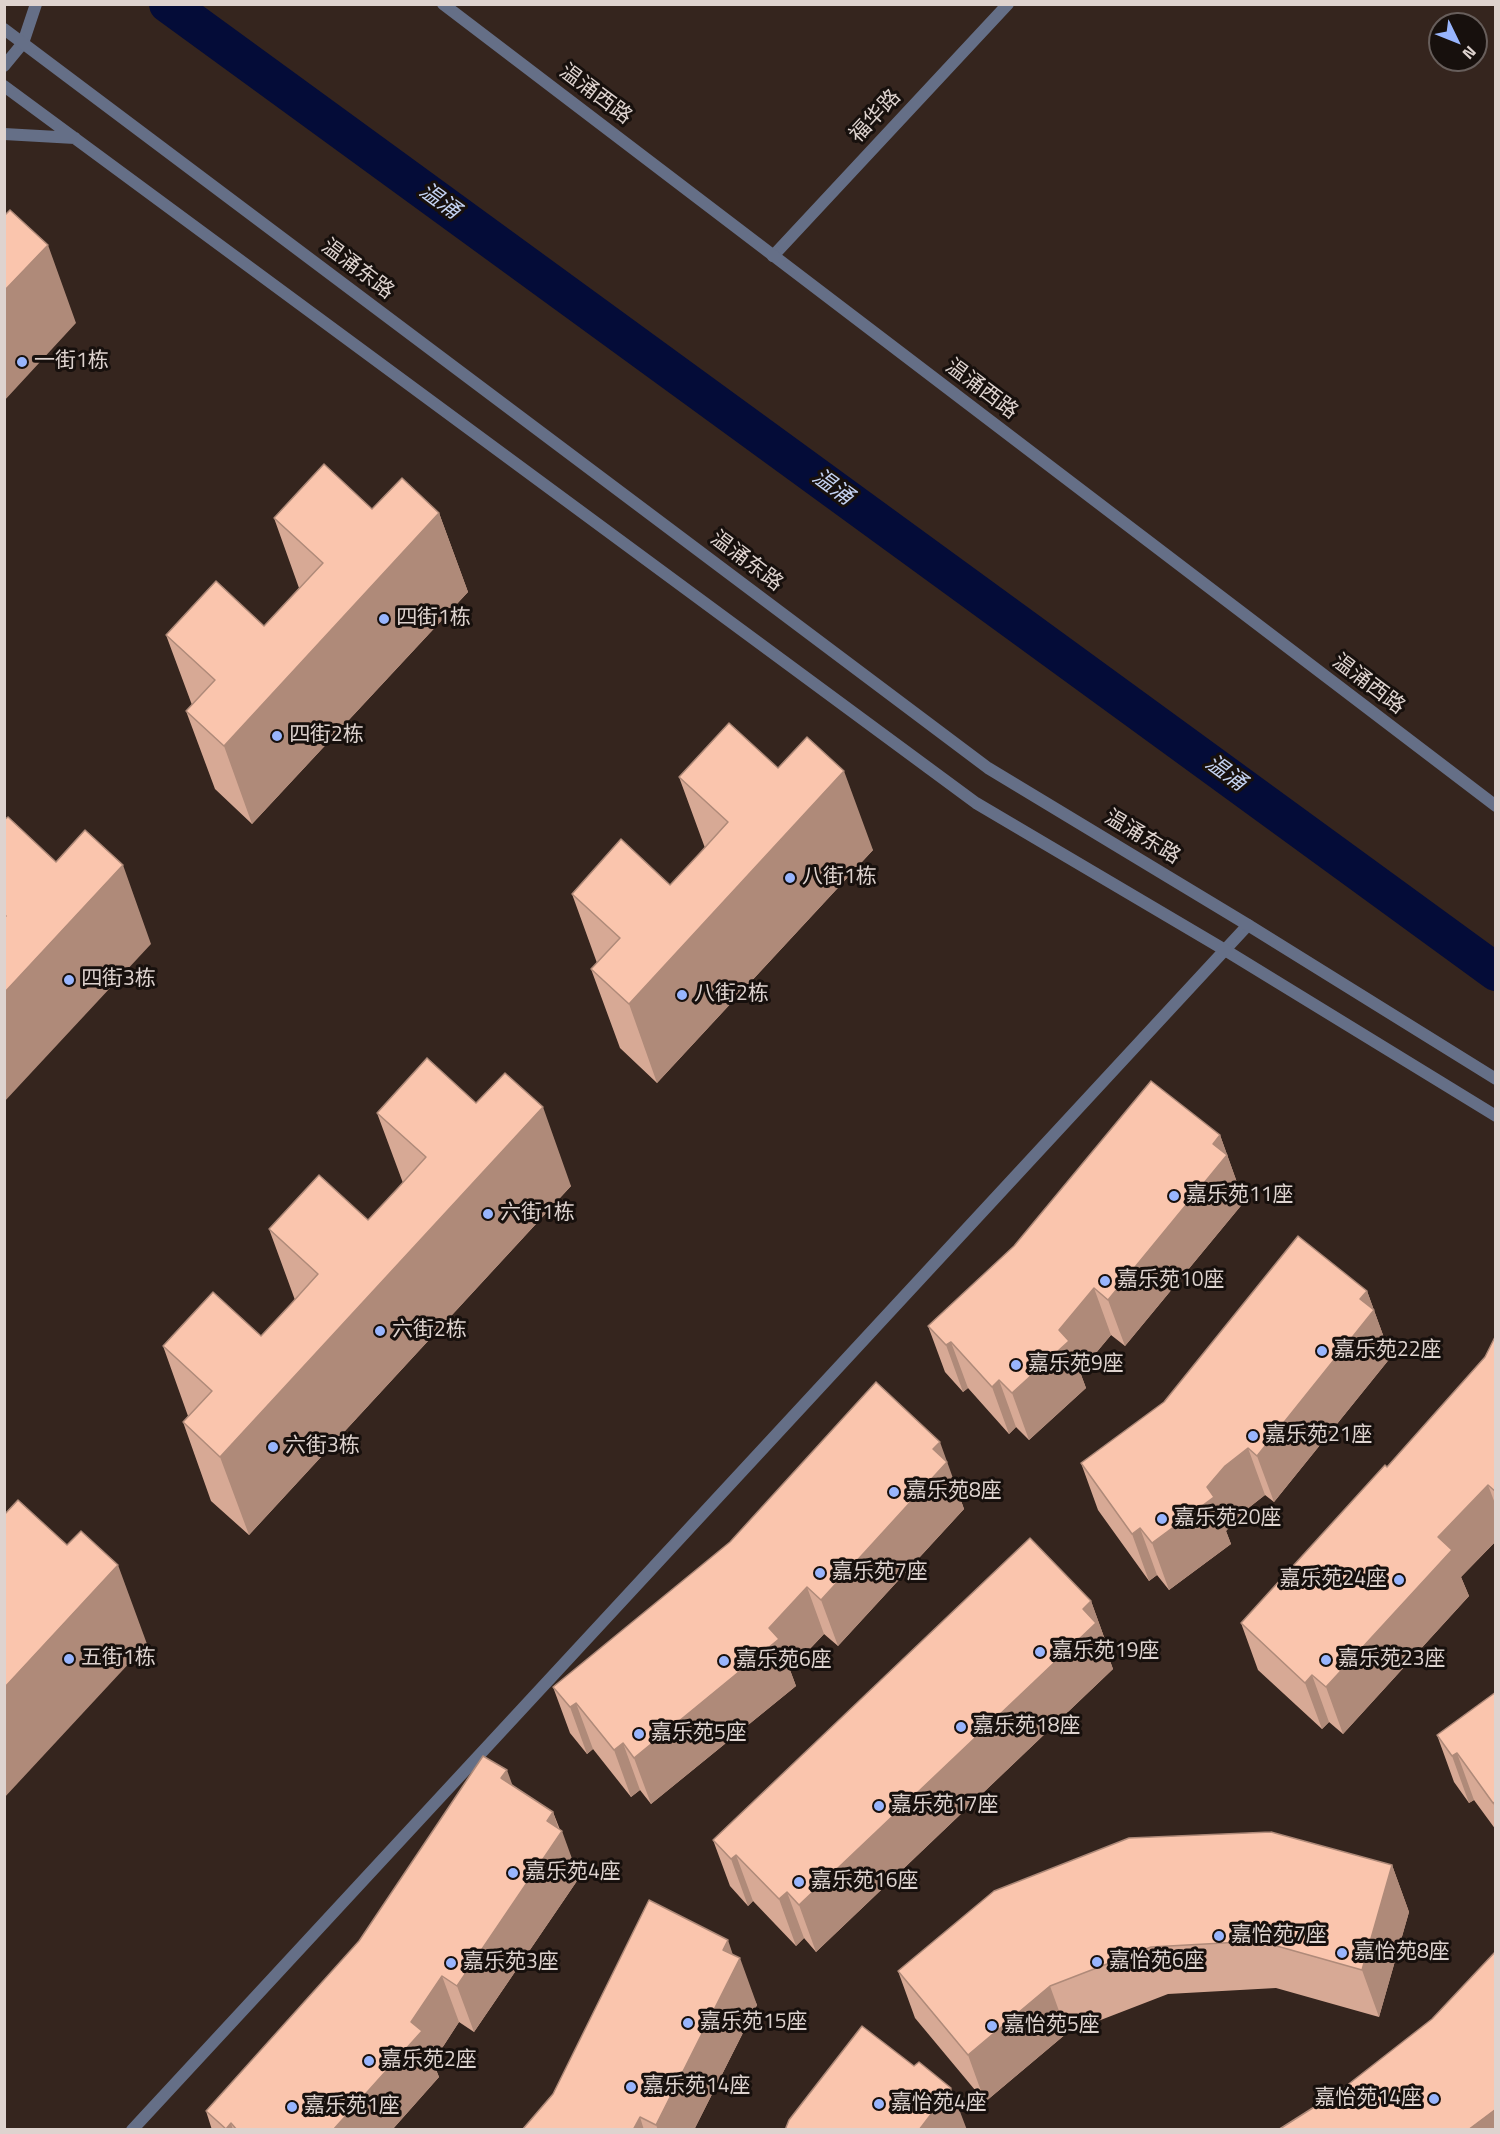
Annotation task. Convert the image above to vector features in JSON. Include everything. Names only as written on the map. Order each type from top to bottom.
[{"type":"street","points":[[4,66],[23,43],[36,4]]},
{"type":"street","name":"温涌西路","points":[[444,4],[1496,807]]},
{"type":"street","name":"福华路","points":[[773,256],[1008,4]]},
{"type":"street","name":"温涌东路","points":[[4,29],[988,768],[1248,924],[1496,1079]]},
{"type":"street","points":[[4,86],[976,802],[1225,950],[1496,1116]]},
{"type":"street","points":[[4,134],[75,138]]},
{"type":"street","points":[[132,2130],[1248,924]]},
{"type":"building","points":[[10,210],[48,245],[4,291],[4,216]]},
{"type":"building","points":[[324,464],[372,509],[402,478],[439,513],[224,746],[186,711],[215,680],[166,635],[216,581],[264,626],[323,563],[274,518]]},
{"type":"building","points":[[729,723],[778,768],[807,737],[844,771],[629,1004],[591,969],[620,938],[572,894],[621,839],[670,885],[699,854],[728,822],[679,777]]},
{"type":"building","points":[[8,817],[56,862],[85,830],[123,865],[4,993],[4,918],[6,916],[4,914],[4,820]]},
{"type":"building","points":[[427,1058],[476,1103],[505,1073],[543,1107],[220,1457],[183,1422],[212,1391],[163,1346],[213,1292],[261,1336],[290,1305],[318,1274],[269,1229],[319,1175],[368,1220],[397,1189],[426,1157],[377,1113]]},
{"type":"building","points":[[1151,1081],[1220,1135],[1213,1144],[1227,1155],[1108,1300],[1094,1288],[1059,1330],[1069,1341],[1012,1393],[999,1380],[992,1387],[951,1342],[946,1345],[928,1326],[1014,1246]]},
{"type":"building","points":[[1298,1236],[1367,1291],[1360,1299],[1374,1310],[1257,1456],[1248,1448],[1225,1466],[1207,1487],[1214,1497],[1152,1543],[1140,1528],[1132,1534],[1081,1463],[1164,1402]]},
{"type":"building","points":[[1496,1335],[1496,1492],[1488,1485],[1438,1537],[1452,1550],[1326,1687],[1312,1675],[1305,1683],[1241,1623],[1385,1465],[1387,1467],[1485,1357]]},
{"type":"building","points":[[876,1382],[940,1442],[933,1449],[947,1462],[821,1600],[807,1587],[769,1628],[779,1639],[634,1758],[623,1743],[614,1750],[576,1703],[570,1707],[553,1687],[730,1542]]},
{"type":"building","points":[[18,1500],[67,1545],[81,1531],[118,1565],[4,1688],[4,1515]]},
{"type":"building","points":[[1030,1538],[1091,1601],[1083,1609],[1096,1623],[799,1905],[787,1892],[779,1899],[736,1855],[731,1859],[713,1840]]},
{"type":"building","points":[[1496,1692],[1496,1801],[1493,1803],[1457,1753],[1452,1756],[1437,1735]]},
{"type":"building","points":[[483,1756],[507,1770],[501,1778],[553,1812],[547,1821],[562,1831],[457,1986],[442,1976],[411,2022],[422,2031],[333,2130],[237,2130],[231,2123],[226,2129],[206,2111],[359,1941]]},
{"type":"building","points":[[1271,1832],[1392,1865],[1362,1970],[1259,1941],[1151,1947],[1050,1986],[968,2055],[898,1971],[994,1891],[1129,1838]]},
{"type":"building","points":[[649,1900],[728,1940],[723,1950],[740,1958],[656,2125],[640,2117],[633,2130],[522,2130],[553,2094]]},
{"type":"building","points":[[1496,1951],[1496,2109],[1468,2130],[1278,2130],[1341,2090],[1432,2019]]},
{"type":"building","points":[[862,2026],[914,2066],[919,2062],[951,2088],[919,2130],[785,2130],[789,2120]]},
{"type":"waterway","name":"温涌","points":[[168,4],[1496,972]]},
{"type":"place","name":"一街1栋","points":[[22,362]]},
{"type":"place","name":"四街1栋","points":[[384,619]]},
{"type":"place","name":"四街2栋","points":[[277,736]]},
{"type":"place","name":"八街1栋","points":[[790,878]]},
{"type":"place","name":"四街3栋","points":[[69,980]]},
{"type":"place","name":"八街2栋","points":[[682,995]]},
{"type":"place","name":"嘉乐苑11座","points":[[1174,1196]]},
{"type":"place","name":"六街1栋","points":[[488,1214]]},
{"type":"place","name":"嘉乐苑10座","points":[[1105,1281]]},
{"type":"place","name":"六街2栋","points":[[380,1331]]},
{"type":"place","name":"嘉乐苑22座","points":[[1322,1351]]},
{"type":"place","name":"嘉乐苑9座","points":[[1016,1365]]},
{"type":"place","name":"嘉乐苑21座","points":[[1253,1436]]},
{"type":"place","name":"六街3栋","points":[[273,1447]]},
{"type":"place","name":"嘉乐苑8座","points":[[894,1492]]},
{"type":"place","name":"嘉乐苑20座","points":[[1162,1519]]},
{"type":"place","name":"嘉乐苑7座","points":[[820,1573]]},
{"type":"place","name":"嘉乐苑24座","points":[[1399,1580]]},
{"type":"place","name":"嘉乐苑19座","points":[[1040,1652]]},
{"type":"place","name":"五街1栋","points":[[69,1659]]},
{"type":"place","name":"嘉乐苑23座","points":[[1326,1660]]},
{"type":"place","name":"嘉乐苑6座","points":[[724,1661]]},
{"type":"place","name":"嘉乐苑18座","points":[[961,1727]]},
{"type":"place","name":"嘉乐苑5座","points":[[639,1734]]},
{"type":"place","name":"嘉乐苑17座","points":[[879,1806]]},
{"type":"place","name":"嘉乐苑4座","points":[[513,1873]]},
{"type":"place","name":"嘉乐苑16座","points":[[799,1882]]},
{"type":"place","name":"嘉怡苑7座","points":[[1219,1936]]},
{"type":"place","name":"嘉怡苑8座","points":[[1342,1953]]},
{"type":"place","name":"嘉怡苑6座","points":[[1097,1962]]},
{"type":"place","name":"嘉乐苑3座","points":[[451,1963]]},
{"type":"place","name":"嘉乐苑15座","points":[[688,2023]]},
{"type":"place","name":"嘉怡苑5座","points":[[992,2026]]},
{"type":"place","name":"嘉乐苑2座","points":[[369,2061]]},
{"type":"place","name":"嘉乐苑14座","points":[[631,2087]]},
{"type":"place","name":"嘉怡苑14座","points":[[1434,2099]]},
{"type":"place","name":"嘉怡苑4座","points":[[879,2104]]},
{"type":"place","name":"嘉乐苑1座","points":[[292,2107]]}]
